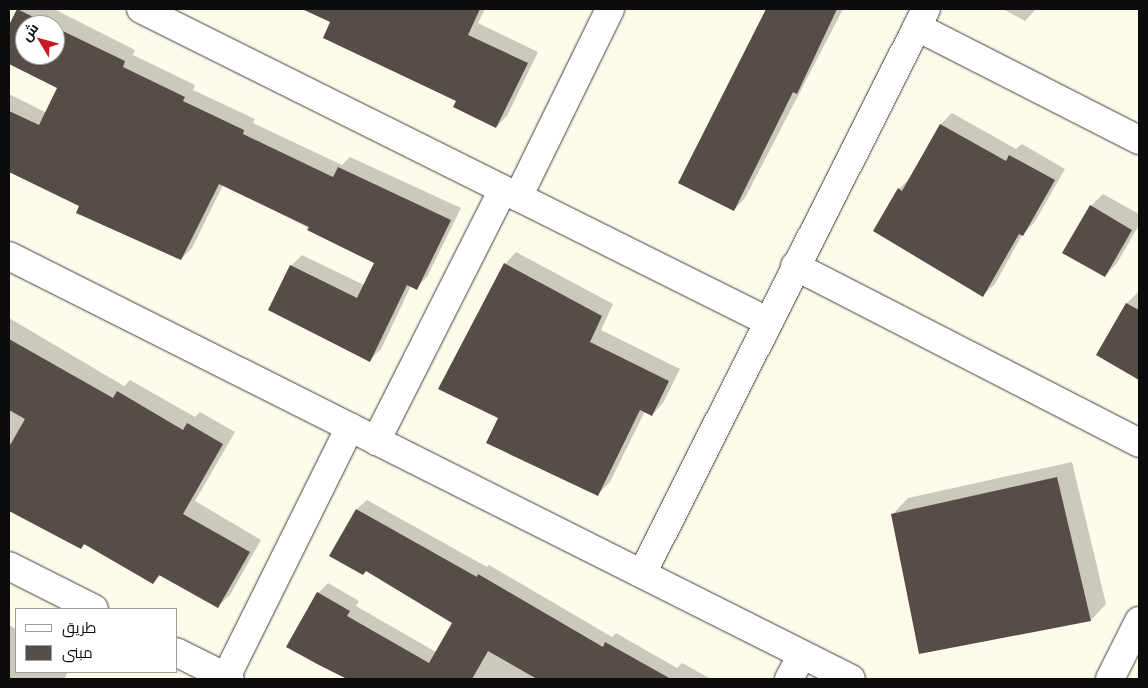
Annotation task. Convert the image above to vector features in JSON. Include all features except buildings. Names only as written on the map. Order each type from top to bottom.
[{"type":"street","points":[[141,9],[767,321]]},
{"type":"street","points":[[376,441],[610,9]]},
{"type":"street","points":[[642,574],[767,321],[922,18],[1139,140]]},
{"type":"street","points":[[9,256],[851,679]]},
{"type":"street","points":[[795,266],[1139,442]]},
{"type":"street","points":[[178,653],[228,678],[350,427]]},
{"type":"street","points":[[9,566],[92,608]]},
{"type":"street","points":[[1110,679],[1139,621]]},
{"type":"street","points":[[789,679],[802,655]]}]
